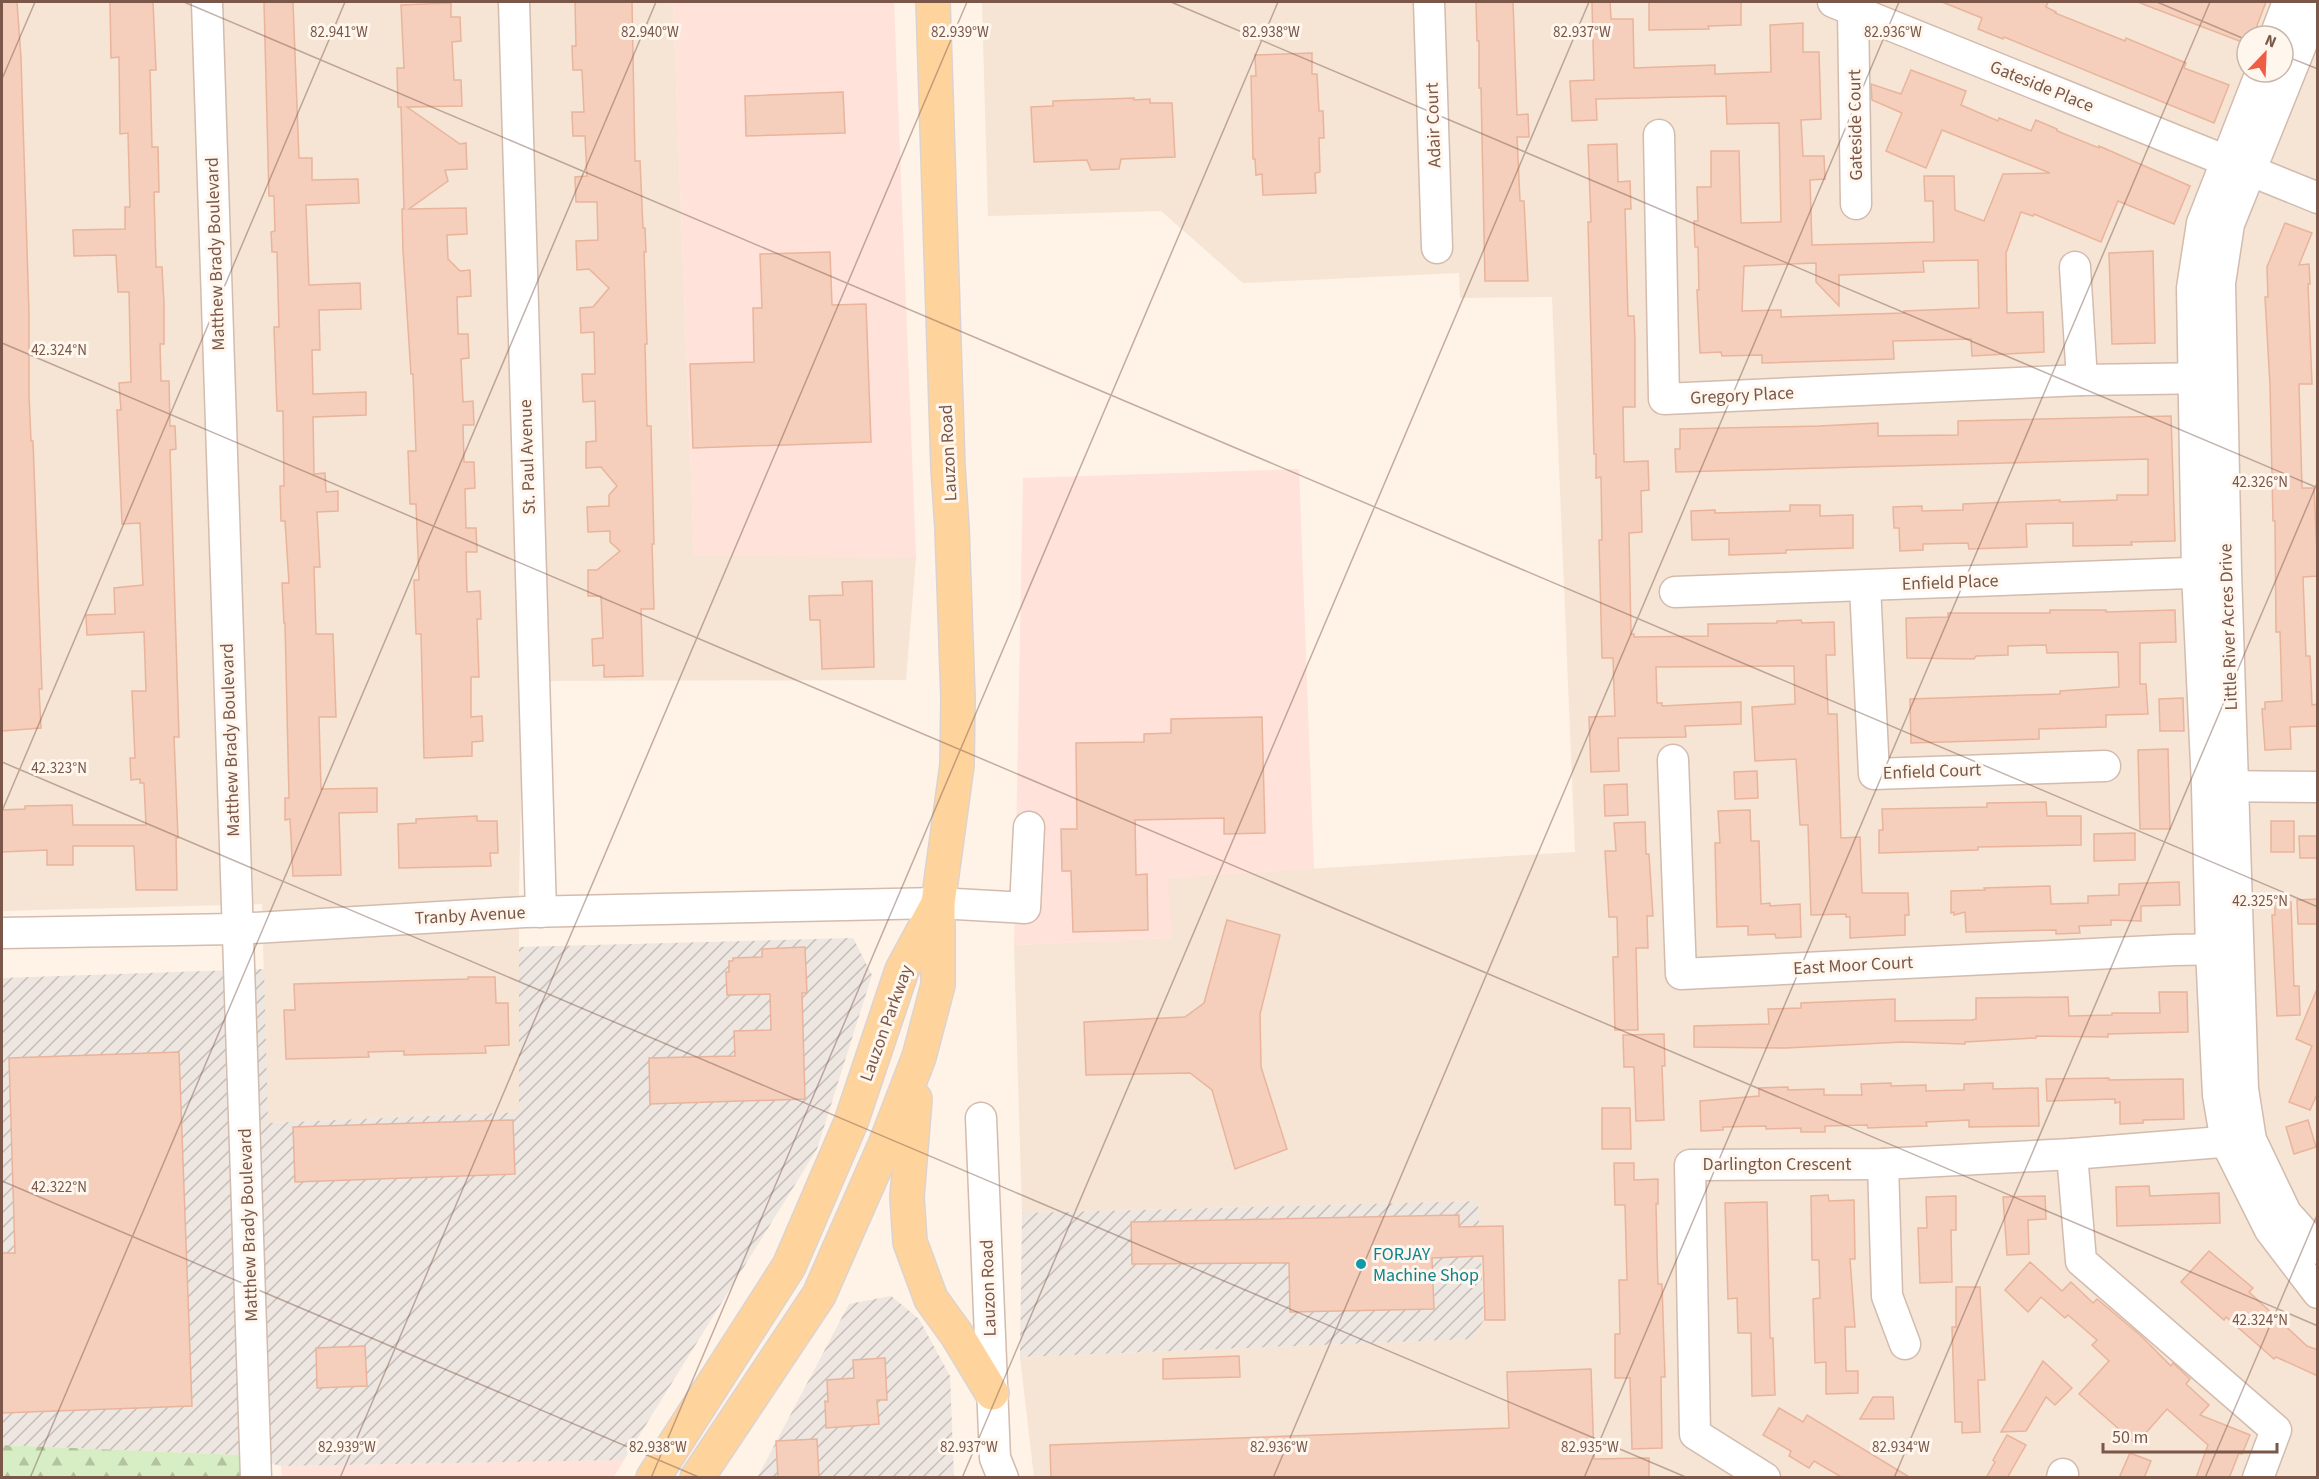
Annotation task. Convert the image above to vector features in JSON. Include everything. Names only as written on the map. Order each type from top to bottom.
[{"type":"main road","name":"Lauzon Road","points":[[933,2],[958,698],[957,765],[938,903]]},
{"type":"main road","name":"Lauzon Parkway","points":[[697,1478],[744,1404],[819,1295],[885,1145],[918,1057],[938,985],[938,903]]},
{"type":"main road","name":"Lauzon Parkway","points":[[653,1478],[789,1266],[851,1122],[902,970],[938,903]]},
{"type":"main road","points":[[918,1057],[907,1197],[910,1242],[931,1299],[957,1335],[992,1393]]},
{"type":"main road","points":[[726,1478],[744,1404]]},
{"type":"street","name":"Matthew Brady Boulevard","points":[[207,2],[256,1478]]},
{"type":"street","name":"St. Paul Avenue","points":[[514,2],[541,912]]},
{"type":"street","name":"Adair Court","points":[[1429,2],[1437,248]]},
{"type":"street","points":[[2280,24],[2288,2]]},
{"type":"street","name":"Little River Acres Drive","points":[[2239,165],[2316,8],[2315,2]]},
{"type":"street","name":"Gateside Place","points":[[1843,6],[2318,198]]},
{"type":"street","name":"Gateside Court","points":[[1843,6],[1856,204]]},
{"type":"street","name":"Little River Acres Drive","points":[[2220,786],[2197,572],[2207,379],[2239,165],[2257,84]]},
{"type":"street","name":"Gregory Place","points":[[1659,135],[1664,399],[2082,380],[2207,379]]},
{"type":"street","points":[[2074,267],[2082,380]]},
{"type":"street","name":"Little River Acres Drive","points":[[2207,379],[2226,571],[2220,786],[2224,950],[2218,1095],[2238,1141],[2270,1230],[2318,1293]]},
{"type":"street","name":"Enfield Place","points":[[1675,592],[2226,571]]},
{"type":"street","name":"Enfield Court","points":[[1865,586],[1874,774],[2105,766]]},
{"type":"street","name":"East Moor Court","points":[[1673,760],[1681,974],[2174,950],[2224,950]]},
{"type":"street","points":[[2220,786],[2318,787]]},
{"type":"street","name":"Tranby Avenue","points":[[2,933],[237,929],[541,912],[938,903],[1025,908],[1029,827]]},
{"type":"street","name":"Lauzon Road","points":[[981,1118],[994,1471]]},
{"type":"street","name":"Little River Acres Drive","points":[[2238,1141],[2286,1214],[2318,1249]]},
{"type":"street","name":"Darlington Crescent","points":[[1765,1478],[1695,1434],[1690,1165],[1884,1164],[2072,1154],[2238,1141]]},
{"type":"street","points":[[2072,1154],[2080,1261],[2276,1430],[2258,1478]]},
{"type":"street","points":[[1884,1164],[1887,1296],[1905,1344]]},
{"type":"shaded area","points":[[2,2],[673,2],[694,555],[916,557],[906,680],[524,681],[519,885],[519,1112],[268,1123],[262,904],[2,911]]},
{"type":"shaded area","points":[[673,2],[894,2],[916,557],[694,556]]},
{"type":"shaded area","points":[[982,2],[2317,2],[2317,1477],[1034,1477],[1020,1357],[1471,1339],[1484,1320],[1478,1201],[1022,1213],[1014,945],[1171,938],[1167,878],[1575,852],[1552,297],[1460,298],[1459,273],[1243,283],[1161,211],[988,216]]},
{"type":"shaded area","points":[[1299,469],[1314,869],[1168,878],[1172,938],[1014,945],[1023,478]]},
{"type":"shaded area","points":[[853,938],[872,975],[817,1149],[624,1460],[281,1466],[239,1455],[2,1445],[2,978],[264,969],[268,1123],[519,1112],[519,947]]},
{"type":"shaded area","points":[[1478,1201],[1484,1320],[1472,1339],[1020,1357],[1022,1213]]},
{"type":"shaded area","points":[[891,1296],[919,1319],[950,1376],[954,1477],[757,1478],[849,1304]]},
{"type":"shaded area","points":[[624,1460],[613,1478],[282,1478],[281,1466]]},
{"type":"green space","points":[[2,1445],[239,1455],[240,1477],[2,1477]]},
{"type":"building","points":[[2,2],[17,2],[21,58],[29,313],[29,395],[31,441],[33,441],[42,689],[39,689],[41,728],[2,731]]},
{"type":"building","points":[[110,2],[153,2],[156,70],[150,70],[152,147],[158,147],[159,192],[154,192],[156,267],[162,267],[164,303],[164,344],[160,344],[161,381],[169,381],[170,426],[175,426],[176,449],[170,450],[179,737],[174,737],[178,838],[176,838],[177,890],[136,890],[134,846],[73,846],[73,865],[47,865],[47,850],[2,852],[2,810],[25,809],[25,806],[72,805],[73,825],[146,825],[144,783],[140,783],[140,779],[131,780],[130,758],[135,758],[132,691],[146,691],[144,632],[87,635],[86,615],[115,614],[114,588],[143,585],[140,523],[122,524],[117,410],[121,410],[119,383],[131,382],[129,292],[118,292],[116,255],[74,256],[73,230],[125,229],[125,207],[130,207],[128,133],[120,134],[119,57],[111,58]]},
{"type":"building","points":[[264,2],[293,2],[299,158],[312,158],[312,180],[358,179],[359,203],[306,205],[309,285],[360,283],[361,309],[319,310],[320,350],[312,350],[313,394],[366,392],[366,415],[313,417],[314,474],[325,473],[326,492],[338,491],[338,511],[317,512],[320,567],[314,567],[316,634],[333,634],[336,717],[319,717],[321,789],[377,788],[377,812],[339,813],[341,875],[293,876],[290,819],[285,820],[285,798],[289,798],[282,583],[289,583],[285,521],[281,521],[280,486],[284,486],[283,411],[277,411],[274,327],[279,327],[277,252],[272,252],[271,232],[275,231],[274,196],[269,196]]},
{"type":"building","points":[[575,2],[632,2],[635,161],[640,161],[646,252],[644,252],[647,426],[651,426],[654,544],[652,544],[654,609],[641,609],[643,676],[604,677],[604,665],[593,666],[592,639],[603,638],[601,596],[588,596],[588,570],[597,570],[620,551],[610,542],[610,531],[588,532],[587,507],[609,506],[609,495],[617,486],[601,467],[586,468],[586,442],[596,441],[595,401],[583,402],[582,374],[595,374],[594,332],[581,333],[580,308],[593,307],[609,288],[589,269],[577,270],[576,241],[598,240],[597,202],[576,202],[575,177],[587,176],[585,136],[573,136],[572,112],[584,112],[582,70],[573,70],[572,46],[576,46]]},
{"type":"building","points":[[1476,2],[1513,2],[1517,115],[1528,114],[1529,137],[1517,137],[1520,201],[1524,201],[1528,281],[1485,281],[1481,88],[1479,88]]},
{"type":"building","points":[[1592,2],[1610,2],[1611,19],[1633,19],[1634,68],[1715,65],[1715,74],[1771,72],[1770,25],[1803,23],[1803,52],[1819,52],[1821,119],[1801,120],[1803,156],[1824,156],[1825,179],[1810,180],[1812,245],[1934,242],[1933,201],[1925,201],[1924,176],[1954,176],[1955,210],[1984,221],[2003,174],[2050,173],[1942,130],[1926,168],[1886,151],[1902,113],[1872,100],[1871,84],[1901,94],[1911,70],[1966,91],[1961,105],[1998,121],[1999,118],[2031,131],[2036,120],[2057,131],[2099,148],[2099,146],[2190,186],[2174,224],[2118,201],[2101,242],[2034,214],[2033,216],[2021,212],[2006,253],[2007,313],[2043,312],[2044,352],[1972,356],[1971,339],[1893,341],[1894,359],[1762,363],[1762,355],[1722,356],[1721,352],[1700,353],[1697,290],[1699,290],[1698,247],[1695,247],[1694,221],[1698,221],[1697,187],[1711,187],[1711,151],[1739,151],[1741,223],[1781,222],[1779,123],[1727,124],[1726,96],[1596,99],[1597,120],[1572,121],[1570,81],[1594,80]],"holes":[[[1978,260],[1979,308],[1781,317],[1781,310],[1742,311],[1744,266],[1816,263],[1816,282],[1839,306],[1839,275],[1924,272],[1923,261]]]},
{"type":"building","points":[[1649,2],[1741,2],[1741,25],[1708,26],[1709,29],[1649,30]]},
{"type":"building","points":[[1942,2],[2048,2],[2046,7],[2055,13],[2125,41],[2126,38],[2186,63],[2184,68],[2229,85],[2214,123],[2004,37],[2003,39],[1978,29],[1982,18]]},
{"type":"building","points":[[2140,2],[2266,2],[2258,24],[2235,24],[2235,39]]},
{"type":"building","points":[[451,3],[451,17],[460,17],[461,41],[452,42],[454,80],[461,80],[462,106],[407,107],[460,144],[466,143],[467,169],[445,170],[448,181],[409,209],[466,208],[467,234],[447,235],[448,259],[460,271],[470,270],[471,296],[457,297],[458,334],[468,334],[469,358],[461,359],[463,402],[473,401],[474,425],[463,425],[464,462],[474,462],[475,488],[465,489],[466,528],[476,528],[477,552],[466,552],[467,592],[480,591],[481,619],[477,619],[479,677],[471,677],[471,717],[482,716],[483,741],[472,742],[472,756],[424,758],[421,634],[416,634],[414,580],[419,580],[416,504],[410,504],[408,451],[416,451],[413,374],[411,374],[403,250],[401,107],[398,107],[397,68],[404,68],[401,5]]},
{"type":"building","points":[[1312,53],[1312,74],[1317,74],[1319,111],[1323,111],[1324,138],[1319,138],[1320,172],[1315,173],[1316,193],[1263,195],[1262,174],[1256,175],[1255,159],[1253,159],[1251,76],[1256,76],[1255,55]]},
{"type":"building","points":[[843,92],[845,133],[746,136],[745,96]]},
{"type":"building","points":[[1134,98],[1134,100],[1150,99],[1150,103],[1172,103],[1175,157],[1121,159],[1119,169],[1091,170],[1087,160],[1034,162],[1031,107],[1053,106],[1053,101]]},
{"type":"building","points":[[1617,144],[1618,182],[1630,181],[1631,209],[1625,209],[1628,316],[1634,316],[1635,340],[1635,407],[1623,407],[1624,462],[1648,461],[1649,490],[1641,491],[1642,532],[1629,533],[1631,634],[1634,634],[1634,637],[1708,636],[1708,624],[1777,623],[1777,621],[1801,620],[1802,623],[1834,622],[1835,655],[1826,655],[1828,714],[1837,714],[1841,838],[1860,837],[1862,893],[1908,893],[1909,915],[1905,915],[1905,935],[1850,938],[1850,917],[1846,917],[1846,914],[1811,915],[1808,825],[1800,825],[1796,759],[1755,761],[1752,707],[1795,704],[1794,666],[1656,667],[1657,703],[1662,703],[1662,706],[1741,702],[1741,724],[1685,726],[1686,737],[1618,738],[1619,771],[1591,772],[1589,717],[1615,716],[1613,658],[1602,658],[1599,540],[1602,540],[1601,477],[1596,478],[1596,454],[1594,454],[1588,145]]},
{"type":"building","points":[[2285,223],[2312,233],[2299,265],[2309,264],[2312,384],[2299,384],[2302,488],[2314,488],[2318,576],[2303,577],[2306,656],[2310,656],[2312,705],[2318,704],[2318,726],[2290,727],[2291,749],[2265,750],[2262,709],[2265,709],[2265,702],[2282,701],[2280,632],[2276,632],[2275,521],[2273,521],[2270,385],[2265,297],[2268,297],[2267,267]]},
{"type":"building","points":[[2153,251],[2155,343],[2112,344],[2109,253]]},
{"type":"building","points":[[830,252],[832,305],[866,304],[871,442],[693,448],[690,364],[754,362],[753,308],[762,308],[760,254]]},
{"type":"building","points":[[2171,416],[2175,541],[2131,542],[2132,545],[2073,546],[2073,523],[2026,524],[2027,547],[1969,549],[1968,543],[1923,544],[1923,550],[1900,551],[1899,528],[1894,528],[1893,507],[1922,506],[1922,511],[1963,510],[1963,504],[2117,500],[2117,495],[2148,495],[2148,459],[1676,472],[1675,449],[1680,449],[1680,429],[1878,423],[1878,436],[1958,435],[1958,421]]},
{"type":"building","points":[[1790,505],[1820,505],[1820,516],[1853,515],[1853,548],[1729,555],[1729,539],[1692,540],[1691,511],[1715,510],[1715,513],[1790,511]]},
{"type":"building","points":[[872,581],[874,667],[822,669],[820,620],[810,620],[809,596],[843,595],[842,582]]},
{"type":"building","points":[[2050,610],[2106,610],[2106,612],[2175,610],[2176,642],[2140,643],[2140,684],[2146,684],[2148,714],[2106,715],[2106,727],[2039,729],[2039,739],[1911,743],[1910,699],[2060,694],[2060,691],[2119,687],[2118,652],[2047,653],[2046,645],[2008,646],[2008,655],[1976,656],[1974,659],[1907,658],[1906,618],[1948,617],[1948,613],[2050,613]]},
{"type":"building","points":[[2183,698],[2184,731],[2160,731],[2159,699]]},
{"type":"building","points":[[1262,717],[1265,833],[1224,834],[1224,818],[1135,820],[1136,875],[1147,874],[1148,930],[1073,932],[1071,871],[1062,871],[1061,829],[1077,829],[1076,743],[1144,742],[1144,734],[1171,733],[1171,719]]},
{"type":"building","points":[[2168,749],[2170,829],[2140,829],[2138,750]]},
{"type":"building","points":[[1757,771],[1758,798],[1735,799],[1734,772]]},
{"type":"building","points":[[1627,784],[1628,815],[1605,816],[1604,785]]},
{"type":"building","points":[[2046,802],[2047,816],[2081,816],[2081,845],[1978,847],[1978,850],[1879,853],[1879,830],[1883,830],[1882,809],[1987,807],[1987,803]]},
{"type":"building","points":[[1750,810],[1751,841],[1759,841],[1761,904],[1770,903],[1770,906],[1800,904],[1801,937],[1776,938],[1775,934],[1748,935],[1748,926],[1717,927],[1715,843],[1720,843],[1718,811]]},
{"type":"building","points":[[477,816],[477,821],[497,821],[498,853],[490,853],[491,866],[399,868],[398,824],[416,823],[416,819]]},
{"type":"building","points":[[2271,821],[2294,821],[2294,852],[2271,852]]},
{"type":"building","points":[[1645,822],[1653,916],[1647,916],[1648,948],[1636,948],[1638,1030],[1615,1030],[1613,957],[1618,957],[1617,917],[1609,917],[1605,851],[1616,851],[1614,823]]},
{"type":"building","points":[[2135,833],[2135,860],[2094,861],[2094,834]]},
{"type":"building","points":[[2299,836],[2318,836],[2318,858],[2300,858]]},
{"type":"building","points":[[2179,882],[2180,905],[2141,906],[2141,921],[2111,920],[2111,925],[2079,926],[2080,933],[2056,934],[2056,930],[1966,932],[1965,912],[1954,915],[1954,912],[1951,913],[1951,891],[2050,886],[2051,904],[2088,903],[2088,896],[2119,895],[2119,884]]},
{"type":"building","points":[[2318,899],[2318,924],[2298,924],[2297,900]]},
{"type":"building","points":[[2275,902],[2291,902],[2294,986],[2299,986],[2300,1015],[2277,1016],[2272,915],[2275,915]]},
{"type":"building","points":[[1227,920],[1280,935],[1260,1014],[1261,1067],[1287,1149],[1235,1169],[1212,1090],[1190,1073],[1086,1075],[1084,1022],[1185,1017],[1204,1003]]},
{"type":"building","points":[[805,947],[807,993],[802,993],[805,1099],[650,1104],[649,1058],[735,1056],[734,1031],[771,1030],[770,994],[727,995],[726,972],[729,972],[729,961],[733,961],[733,958],[762,957],[762,949]]},
{"type":"building","points":[[468,977],[495,977],[496,1003],[508,1003],[509,1045],[485,1046],[486,1053],[404,1055],[404,1051],[368,1052],[369,1057],[286,1059],[284,1010],[295,1010],[294,984],[468,979]]},
{"type":"building","points":[[2317,989],[2318,1092],[2310,1110],[2289,1102],[2312,1046],[2296,1039]]},
{"type":"building","points":[[2159,992],[2187,992],[2188,1032],[2108,1034],[2108,1037],[2036,1036],[2036,1038],[1965,1042],[1965,1044],[1903,1042],[1786,1048],[1694,1047],[1694,1026],[1769,1024],[1768,1009],[1801,1008],[1801,1003],[1895,999],[1895,1021],[1972,1020],[1976,1019],[1976,998],[2068,997],[2069,1016],[2112,1015],[2112,1013],[2160,1013]]},
{"type":"building","points":[[1664,1034],[1665,1066],[1662,1066],[1664,1120],[1636,1121],[1634,1067],[1624,1067],[1623,1035]]},
{"type":"building","points":[[179,1052],[192,1406],[2,1413],[2,1253],[15,1253],[9,1058]]},
{"type":"building","points":[[2109,1078],[2109,1080],[2183,1079],[2184,1119],[2143,1120],[2143,1123],[2120,1124],[2120,1102],[2115,1103],[2115,1099],[2047,1101],[2046,1079]]},
{"type":"building","points":[[1891,1083],[1891,1086],[1926,1085],[1926,1091],[1964,1090],[1964,1084],[1993,1083],[1993,1089],[2038,1088],[2039,1126],[1969,1127],[1969,1120],[1926,1122],[1927,1126],[1868,1128],[1867,1125],[1825,1126],[1825,1132],[1801,1132],[1801,1128],[1766,1129],[1766,1126],[1723,1127],[1723,1130],[1701,1131],[1700,1101],[1759,1096],[1759,1088],[1824,1089],[1824,1095],[1862,1095],[1861,1084]]},
{"type":"building","points":[[1602,1108],[1630,1108],[1631,1149],[1602,1149]]},
{"type":"building","points":[[513,1120],[515,1174],[295,1182],[293,1127]]},
{"type":"building","points":[[2308,1120],[2316,1147],[2294,1154],[2286,1127]]},
{"type":"building","points":[[1614,1163],[1634,1163],[1634,1180],[1658,1179],[1658,1204],[1656,1204],[1658,1284],[1662,1284],[1665,1377],[1661,1377],[1662,1448],[1632,1449],[1630,1378],[1615,1378],[1615,1334],[1620,1334],[1619,1280],[1627,1280],[1625,1205],[1615,1205]]},
{"type":"building","points":[[2149,1186],[2150,1196],[2219,1193],[2220,1223],[2117,1226],[2116,1187]]},
{"type":"building","points":[[1828,1195],[1829,1201],[1854,1200],[1855,1259],[1850,1259],[1855,1327],[1845,1327],[1846,1371],[1858,1371],[1858,1393],[1826,1394],[1826,1362],[1815,1363],[1813,1299],[1820,1298],[1819,1260],[1812,1260],[1811,1196]]},
{"type":"building","points":[[1956,1196],[1956,1230],[1951,1230],[1952,1282],[1920,1283],[1918,1228],[1927,1228],[1926,1197]]},
{"type":"building","points":[[2045,1196],[2046,1219],[2028,1220],[2029,1254],[2007,1255],[2003,1197]]},
{"type":"building","points":[[1767,1202],[1770,1338],[1773,1338],[1775,1395],[1752,1396],[1751,1333],[1738,1333],[1737,1298],[1728,1299],[1725,1203]]},
{"type":"building","name":"FORJAY Machine Shop","points":[[1459,1215],[1459,1227],[1503,1226],[1505,1320],[1485,1320],[1483,1256],[1432,1258],[1434,1309],[1290,1312],[1289,1263],[1132,1264],[1131,1222]]},
{"type":"building","points":[[2209,1251],[2253,1288],[2249,1292],[2307,1346],[2318,1350],[2318,1376],[2276,1357],[2274,1359],[2226,1317],[2224,1320],[2181,1282]]},
{"type":"building","points":[[2030,1262],[2062,1291],[2071,1282],[2093,1303],[2097,1299],[2140,1335],[2171,1366],[2173,1363],[2190,1379],[2186,1384],[2209,1405],[2200,1415],[2250,1435],[2242,1454],[2239,1453],[2229,1478],[2196,1478],[2208,1445],[2167,1409],[2136,1444],[2079,1394],[2109,1361],[2092,1345],[2097,1340],[2068,1315],[2065,1318],[2041,1297],[2028,1312],[2005,1290]]},
{"type":"building","points":[[1956,1287],[1980,1287],[1985,1380],[1978,1380],[1980,1432],[1962,1433],[1962,1422],[1955,1422],[1952,1327],[1956,1327]]},
{"type":"building","points":[[365,1346],[367,1386],[317,1388],[316,1348]]},
{"type":"building","points":[[1239,1356],[1240,1377],[1163,1379],[1163,1359]]},
{"type":"building","points":[[885,1358],[887,1400],[877,1400],[879,1424],[826,1428],[827,1380],[854,1378],[853,1360]]},
{"type":"building","points":[[2043,1361],[2072,1388],[2055,1405],[2046,1397],[2026,1431],[2001,1432]]},
{"type":"building","points":[[1591,1369],[1594,1459],[1649,1458],[1649,1478],[1051,1478],[1050,1445],[1509,1428],[1507,1372]]},
{"type":"building","points":[[1873,1397],[1893,1397],[1894,1419],[1860,1419]]},
{"type":"building","points":[[1779,1408],[1803,1422],[1807,1415],[1911,1478],[1843,1478],[1814,1461],[1809,1468],[1789,1456],[1791,1451],[1763,1435]]},
{"type":"building","points":[[2007,1435],[2026,1445],[2007,1478],[1986,1478],[1995,1462],[1993,1460]]},
{"type":"building","points":[[817,1439],[819,1478],[778,1478],[776,1441]]},
{"type":"building","points":[[2130,1453],[2151,1461],[2144,1478],[2119,1478]]},
{"type":"place","name":"FORJAY Machine Shop","points":[[1361,1264]]}]
